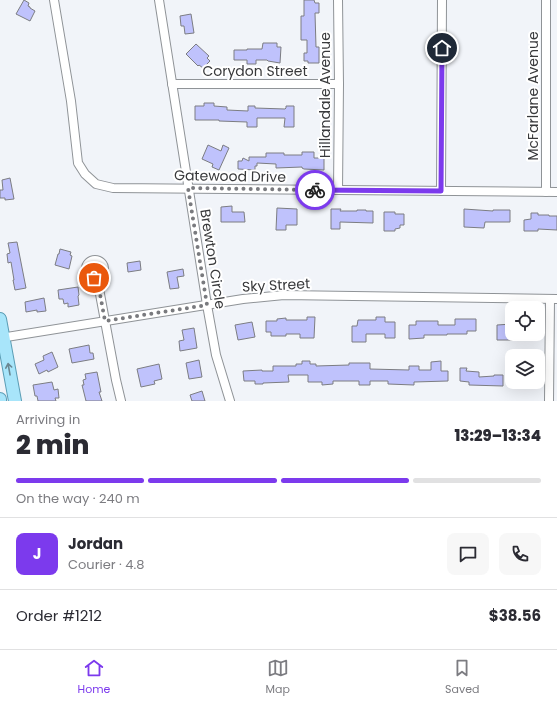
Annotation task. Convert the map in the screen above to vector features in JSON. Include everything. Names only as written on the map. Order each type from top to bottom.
[{"type":"main road","points":[[0,319],[2,338],[14,401]]},
{"type":"street","name":"Gatewood Drive","points":[[54,0],[71,101],[78,162],[85,174],[96,184],[113,188],[557,192]]},
{"type":"street","name":"Brewton Circle","points":[[159,0],[207,305],[216,355],[230,401]]},
{"type":"street","name":"Hillandale Avenue","points":[[338,0],[338,190]]},
{"type":"street","points":[[441,191],[442,0]]},
{"type":"street","name":"McFarlane Avenue","points":[[546,0],[546,192]]},
{"type":"street","name":"Corydon Street","points":[[172,84],[338,84]]},
{"type":"street","points":[[97,278],[121,401]]},
{"type":"street","name":"Sky Street","points":[[2,338],[243,299],[284,295],[553,299]]},
{"type":"street","points":[[549,401],[553,299]]},
{"type":"building","points":[[24,0],[29,3],[28,6],[30,8],[35,11],[30,21],[16,14]]},
{"type":"building","points":[[304,0],[314,0],[315,3],[319,3],[319,13],[315,13],[316,47],[319,47],[319,63],[308,63],[308,61],[304,61],[304,53],[307,53],[307,40],[301,40],[301,16],[304,16]]},
{"type":"building","points":[[191,14],[194,33],[185,34],[184,26],[181,26],[180,16]]},
{"type":"building","points":[[263,43],[277,43],[277,47],[281,47],[280,63],[267,60],[256,60],[256,64],[247,64],[247,60],[234,60],[234,50],[262,49]]},
{"type":"building","points":[[196,44],[209,56],[207,58],[210,61],[203,68],[199,65],[198,66],[186,54]]},
{"type":"building","points":[[204,103],[214,103],[214,106],[227,107],[227,110],[248,111],[248,106],[255,106],[255,108],[285,109],[286,106],[294,106],[294,127],[284,127],[285,118],[257,118],[257,127],[247,127],[247,122],[195,120],[195,106],[204,106]]},
{"type":"building","points":[[208,145],[221,151],[223,145],[229,148],[219,170],[212,167],[213,164],[202,159]]},
{"type":"building","points":[[302,152],[314,152],[314,158],[324,158],[324,170],[304,169],[302,167],[276,168],[276,164],[257,163],[255,170],[238,169],[238,161],[242,161],[243,158],[249,161],[249,157],[266,157],[266,153],[302,155]]},
{"type":"building","points":[[10,178],[14,199],[5,200],[5,198],[0,198],[0,190],[3,190],[2,180]]},
{"type":"building","points":[[232,206],[232,212],[244,212],[245,222],[221,222],[221,207]]},
{"type":"building","points":[[277,208],[297,209],[297,225],[286,225],[286,230],[276,230]]},
{"type":"building","points":[[331,209],[341,209],[340,211],[373,211],[373,223],[340,222],[340,229],[331,229]]},
{"type":"building","points":[[464,209],[493,211],[510,210],[510,222],[485,222],[484,228],[464,227]]},
{"type":"building","points":[[384,212],[404,214],[404,225],[400,225],[400,228],[395,229],[395,231],[384,231]]},
{"type":"building","points":[[531,213],[557,216],[557,230],[538,229],[538,231],[524,231],[524,220],[531,219]]},
{"type":"building","points":[[17,242],[26,288],[15,290],[11,262],[8,263],[7,254],[10,253],[8,243]]},
{"type":"building","points":[[60,249],[71,252],[70,255],[72,256],[69,269],[55,265]]},
{"type":"building","points":[[140,261],[141,270],[128,272],[127,263]]},
{"type":"building","points":[[183,269],[184,276],[177,277],[179,288],[170,289],[167,272]]},
{"type":"building","points":[[78,287],[79,305],[68,307],[68,303],[64,304],[63,299],[59,299],[58,290]]},
{"type":"building","points":[[44,298],[46,311],[37,312],[37,310],[26,312],[25,302]]},
{"type":"building","points":[[307,317],[315,317],[314,338],[300,338],[300,334],[271,336],[271,332],[266,332],[266,321],[277,321],[277,319],[286,318],[286,320],[307,320]]},
{"type":"building","points":[[376,317],[385,317],[385,322],[395,322],[395,338],[385,338],[385,334],[366,334],[366,342],[352,342],[352,326],[357,326],[358,320],[376,320]]},
{"type":"building","points":[[455,319],[476,319],[476,331],[467,331],[467,334],[424,335],[424,338],[409,339],[409,325],[416,325],[416,321],[438,321],[438,325],[455,325]]},
{"type":"building","points":[[252,322],[255,337],[238,340],[235,325]]},
{"type":"building","points":[[505,324],[505,340],[497,340],[497,325]]},
{"type":"building","points":[[194,328],[197,348],[180,351],[179,341],[184,340],[182,330]]},
{"type":"building","points":[[89,345],[90,353],[93,353],[94,359],[72,363],[69,349]]},
{"type":"building","points":[[52,352],[58,367],[48,372],[47,370],[39,374],[35,364],[44,360],[43,356]]},
{"type":"building","points":[[199,360],[202,377],[189,379],[186,363]]},
{"type":"building","points":[[302,361],[310,361],[310,364],[316,364],[316,366],[370,363],[370,369],[409,370],[409,366],[419,366],[419,370],[431,370],[431,362],[441,361],[441,371],[448,371],[448,381],[414,382],[414,385],[388,384],[388,381],[370,381],[370,385],[359,385],[359,381],[333,381],[333,384],[322,385],[322,382],[308,382],[308,375],[288,375],[289,382],[255,384],[255,381],[244,381],[243,371],[273,371],[273,366],[296,366],[296,364],[302,364]]},
{"type":"building","points":[[159,364],[162,379],[154,381],[155,384],[141,387],[137,369]]},
{"type":"building","points":[[460,368],[467,368],[466,371],[479,372],[479,377],[503,375],[503,386],[469,385],[469,382],[460,381]]},
{"type":"building","points":[[97,372],[101,392],[99,392],[102,401],[86,401],[82,385],[84,385],[83,380],[86,379],[85,374]]},
{"type":"building","points":[[52,382],[54,390],[58,389],[59,398],[55,398],[56,401],[38,401],[37,396],[35,396],[33,385]]},
{"type":"building","points":[[202,391],[205,401],[192,401],[190,395]]},
{"type":"way so far","points":[[94,278],[97,278],[105,321],[207,305],[188,188],[315,190]]},
{"type":"route","points":[[315,190],[441,191],[442,48]]}]
